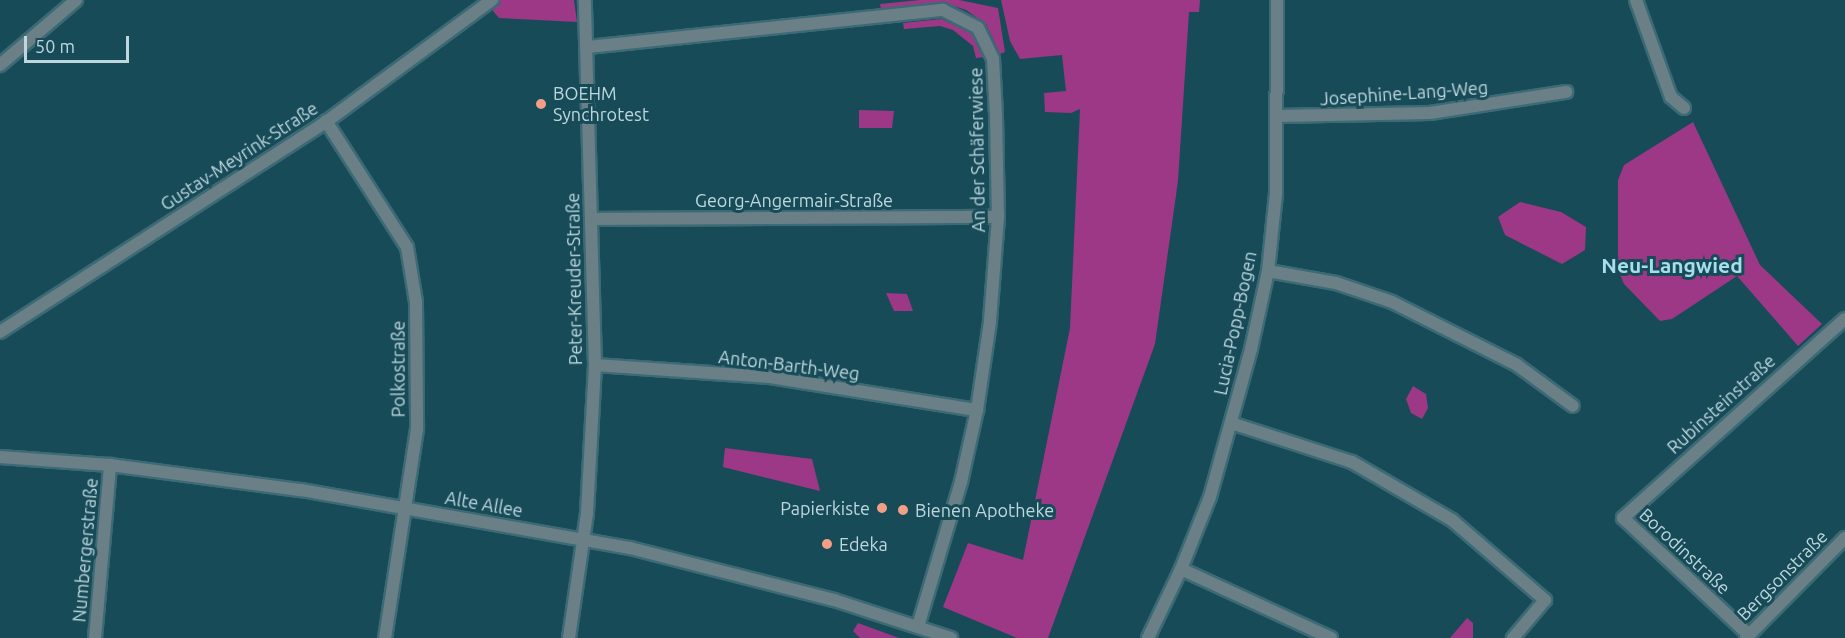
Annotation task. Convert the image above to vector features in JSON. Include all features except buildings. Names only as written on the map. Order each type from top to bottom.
[{"type":"street","points":[[0,65],[76,0]]},
{"type":"street","name":"Peter-Kreuder-Straße","points":[[569,638],[584,540],[595,365],[585,0]]},
{"type":"street","name":"Lucia-Popp-Bogen","points":[[1148,638],[1181,569],[1210,497],[1232,423],[1268,271],[1278,116],[1277,0]]},
{"type":"street","points":[[1636,0],[1671,97],[1684,108]]},
{"type":"street","name":"Gustav-Meyrink-Straße","points":[[0,332],[326,121],[492,1]]},
{"type":"street","name":"An der Schäferwiese","points":[[588,47],[944,10],[978,28],[993,59],[998,217],[990,322],[977,410],[958,492],[918,626]]},
{"type":"street","name":"Josephine-Lang-Weg","points":[[1278,116],[1430,113],[1566,92]]},
{"type":"street","name":"Polkostraße","points":[[326,121],[407,247],[416,302],[417,429],[384,638]]},
{"type":"street","name":"Georg-Angermair-Straße","points":[[591,219],[998,217]]},
{"type":"street","points":[[1268,271],[1336,283],[1392,302],[1517,365],[1573,406]]},
{"type":"street","name":"Rubinsteinstraße","points":[[1623,518],[1845,319]]},
{"type":"street","name":"Anton-Barth-Weg","points":[[595,365],[770,377],[977,410]]},
{"type":"street","points":[[1232,423],[1352,462],[1388,480],[1452,520],[1545,600],[1513,638]]},
{"type":"street","name":"Alte Allee","points":[[0,457],[111,465],[406,509],[584,540],[697,563],[918,626],[951,638]]},
{"type":"street","name":"Numbergerstraße","points":[[95,638],[111,465]]},
{"type":"street","name":"Borodinstraße","points":[[1623,518],[1747,636]]},
{"type":"street","name":"Bergsonstraße","points":[[1747,636],[1845,538]]},
{"type":"street","points":[[1181,569],[1331,638]]},
{"type":"shaded area","points":[[496,0],[574,0],[577,22],[499,18],[493,11]]},
{"type":"shaded area","points":[[920,0],[959,0],[998,8],[1005,52],[1000,54],[986,24],[966,10],[948,4],[881,9],[880,4]]},
{"type":"shaded area","points":[[1001,0],[1200,0],[1199,12],[1189,12],[1178,181],[1155,344],[1048,638],[1017,638],[943,607],[968,543],[1023,560],[1070,328],[1080,109],[1071,113],[1045,112],[1044,93],[1066,91],[1062,55],[1020,59],[1010,41]]},
{"type":"shaded area","points":[[941,19],[972,33],[986,57],[976,58],[973,46],[953,30],[940,26],[904,29],[903,23]]},
{"type":"shaded area","points":[[859,110],[894,111],[892,128],[859,128]]},
{"type":"shaded area","points":[[1693,122],[1760,265],[1822,324],[1798,346],[1737,276],[1672,319],[1660,321],[1624,284],[1618,270],[1618,180],[1624,165]]},
{"type":"shaded area","points":[[1520,202],[1561,212],[1586,227],[1585,250],[1562,264],[1505,235],[1498,217]]},
{"type":"shaded area","points":[[886,293],[907,294],[913,311],[894,311]]},
{"type":"shaded area","points":[[1413,386],[1426,394],[1428,408],[1422,419],[1411,413],[1406,399]]},
{"type":"shaded area","points":[[725,448],[812,459],[820,491],[723,467]]},
{"type":"shaded area","points":[[1467,618],[1473,623],[1473,638],[1450,638]]},
{"type":"shaded area","points":[[858,623],[899,638],[860,638],[853,631]]},
{"type":"place","name":"BOEHM Synchrotest","points":[[541,104]]},
{"type":"place","name":"Papierkiste","points":[[882,508]]},
{"type":"place","name":"Bienen Apotheke","points":[[903,510]]},
{"type":"place","name":"Edeka","points":[[827,544]]},
{"type":"district","name":"Neu-Langwied","points":[[1672,265]]}]
